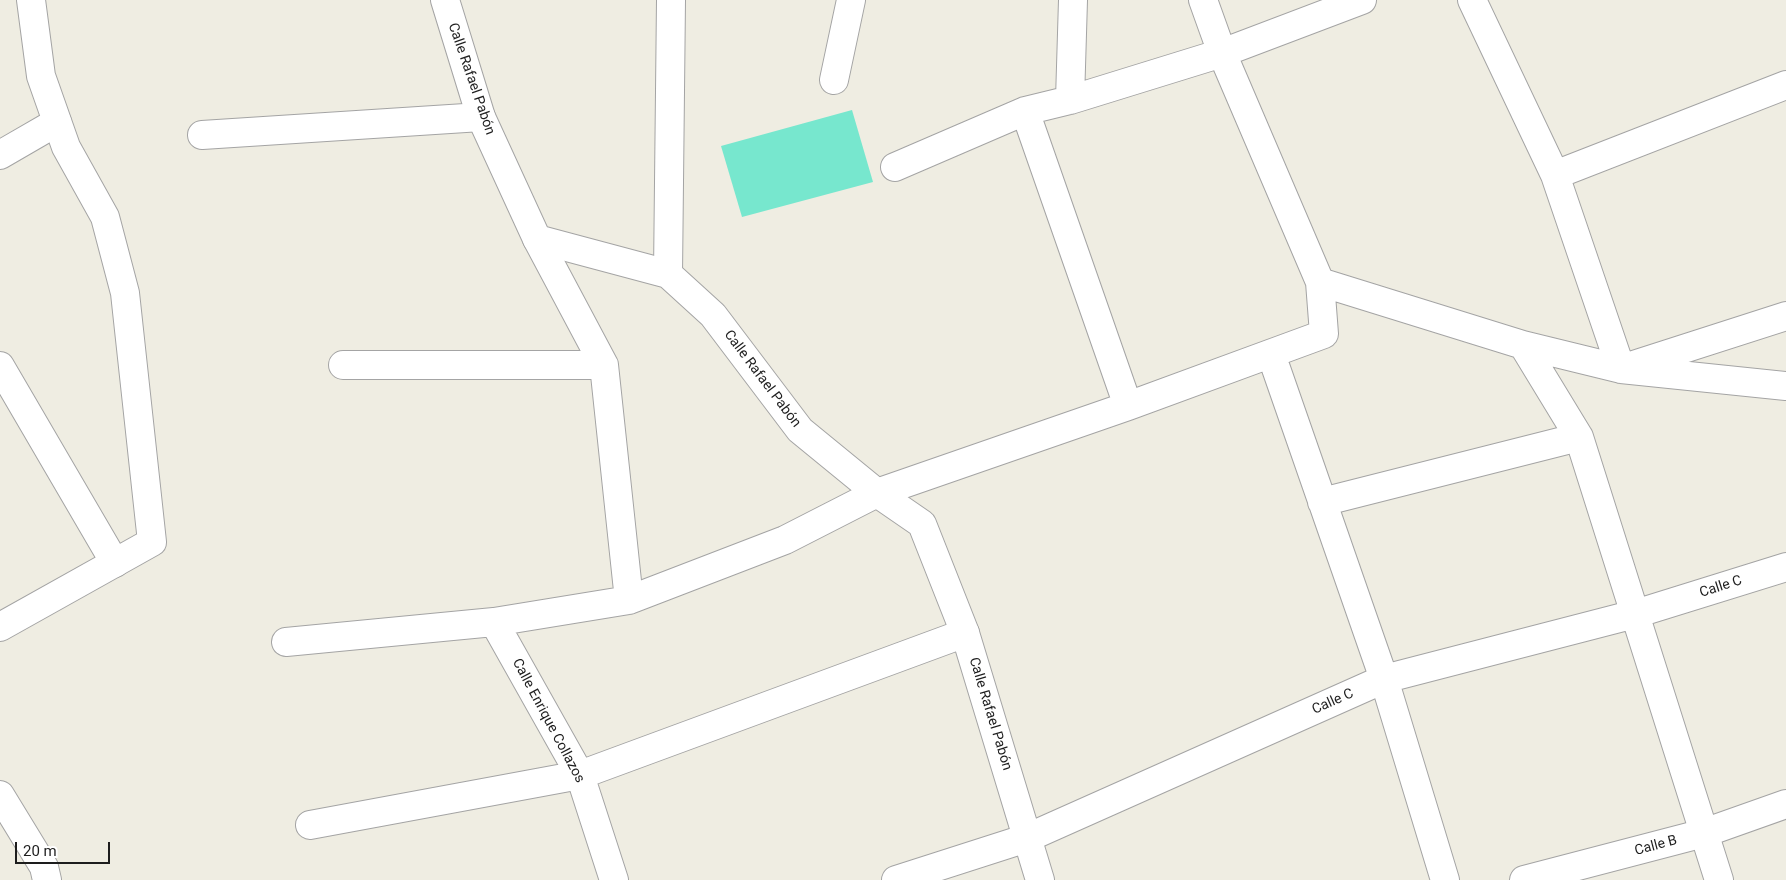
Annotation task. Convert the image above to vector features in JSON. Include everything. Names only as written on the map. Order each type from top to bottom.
[{"type":"street","points":[[0,626],[152,542],[125,293],[105,216],[66,147],[41,76],[31,0]]},
{"type":"street","name":"Calle Rafael Pabón","points":[[445,0],[481,117],[537,239],[668,274],[713,315],[800,430],[877,493],[922,524],[965,633],[1040,880]]},
{"type":"street","points":[[668,274],[671,0]]},
{"type":"street","points":[[834,80],[851,0]]},
{"type":"street","points":[[1070,100],[1073,0]]},
{"type":"street","points":[[286,642],[494,622],[629,600],[786,540],[877,493],[1128,406],[1324,334],[1320,282],[1222,53],[1203,0]]},
{"type":"street","points":[[895,167],[1025,111],[1070,100],[1222,53],[1362,0]]},
{"type":"street","points":[[1472,0],[1555,175],[1622,369]]},
{"type":"street","points":[[1555,175],[1786,85]]},
{"type":"street","points":[[1025,111],[1128,406]]},
{"type":"street","points":[[202,135],[481,117]]},
{"type":"street","points":[[0,155],[57,122]]},
{"type":"street","points":[[537,239],[604,365],[629,600]]},
{"type":"street","points":[[1320,282],[1523,344],[1622,369],[1786,386]]},
{"type":"street","points":[[1622,369],[1786,316]]},
{"type":"street","points":[[1523,344],[1579,437],[1719,880]]},
{"type":"street","points":[[1271,354],[1384,679],[1446,880]]},
{"type":"street","points":[[343,365],[604,365]]},
{"type":"street","points":[[0,366],[115,563]]},
{"type":"street","points":[[1322,502],[1579,437]]},
{"type":"street","name":"Calle C","points":[[896,880],[1027,838],[1384,679],[1635,614],[1786,567]]},
{"type":"street","name":"Calle Enrique Collazos","points":[[494,622],[580,775],[614,880]]},
{"type":"street","points":[[310,825],[580,775],[965,633]]},
{"type":"street","points":[[0,795],[44,867],[47,880]]},
{"type":"street","name":"Calle B","points":[[1524,880],[1704,833],[1786,804]]},
{"type":"shaded area","points":[[852,110],[873,182],[742,217],[721,146]]}]
